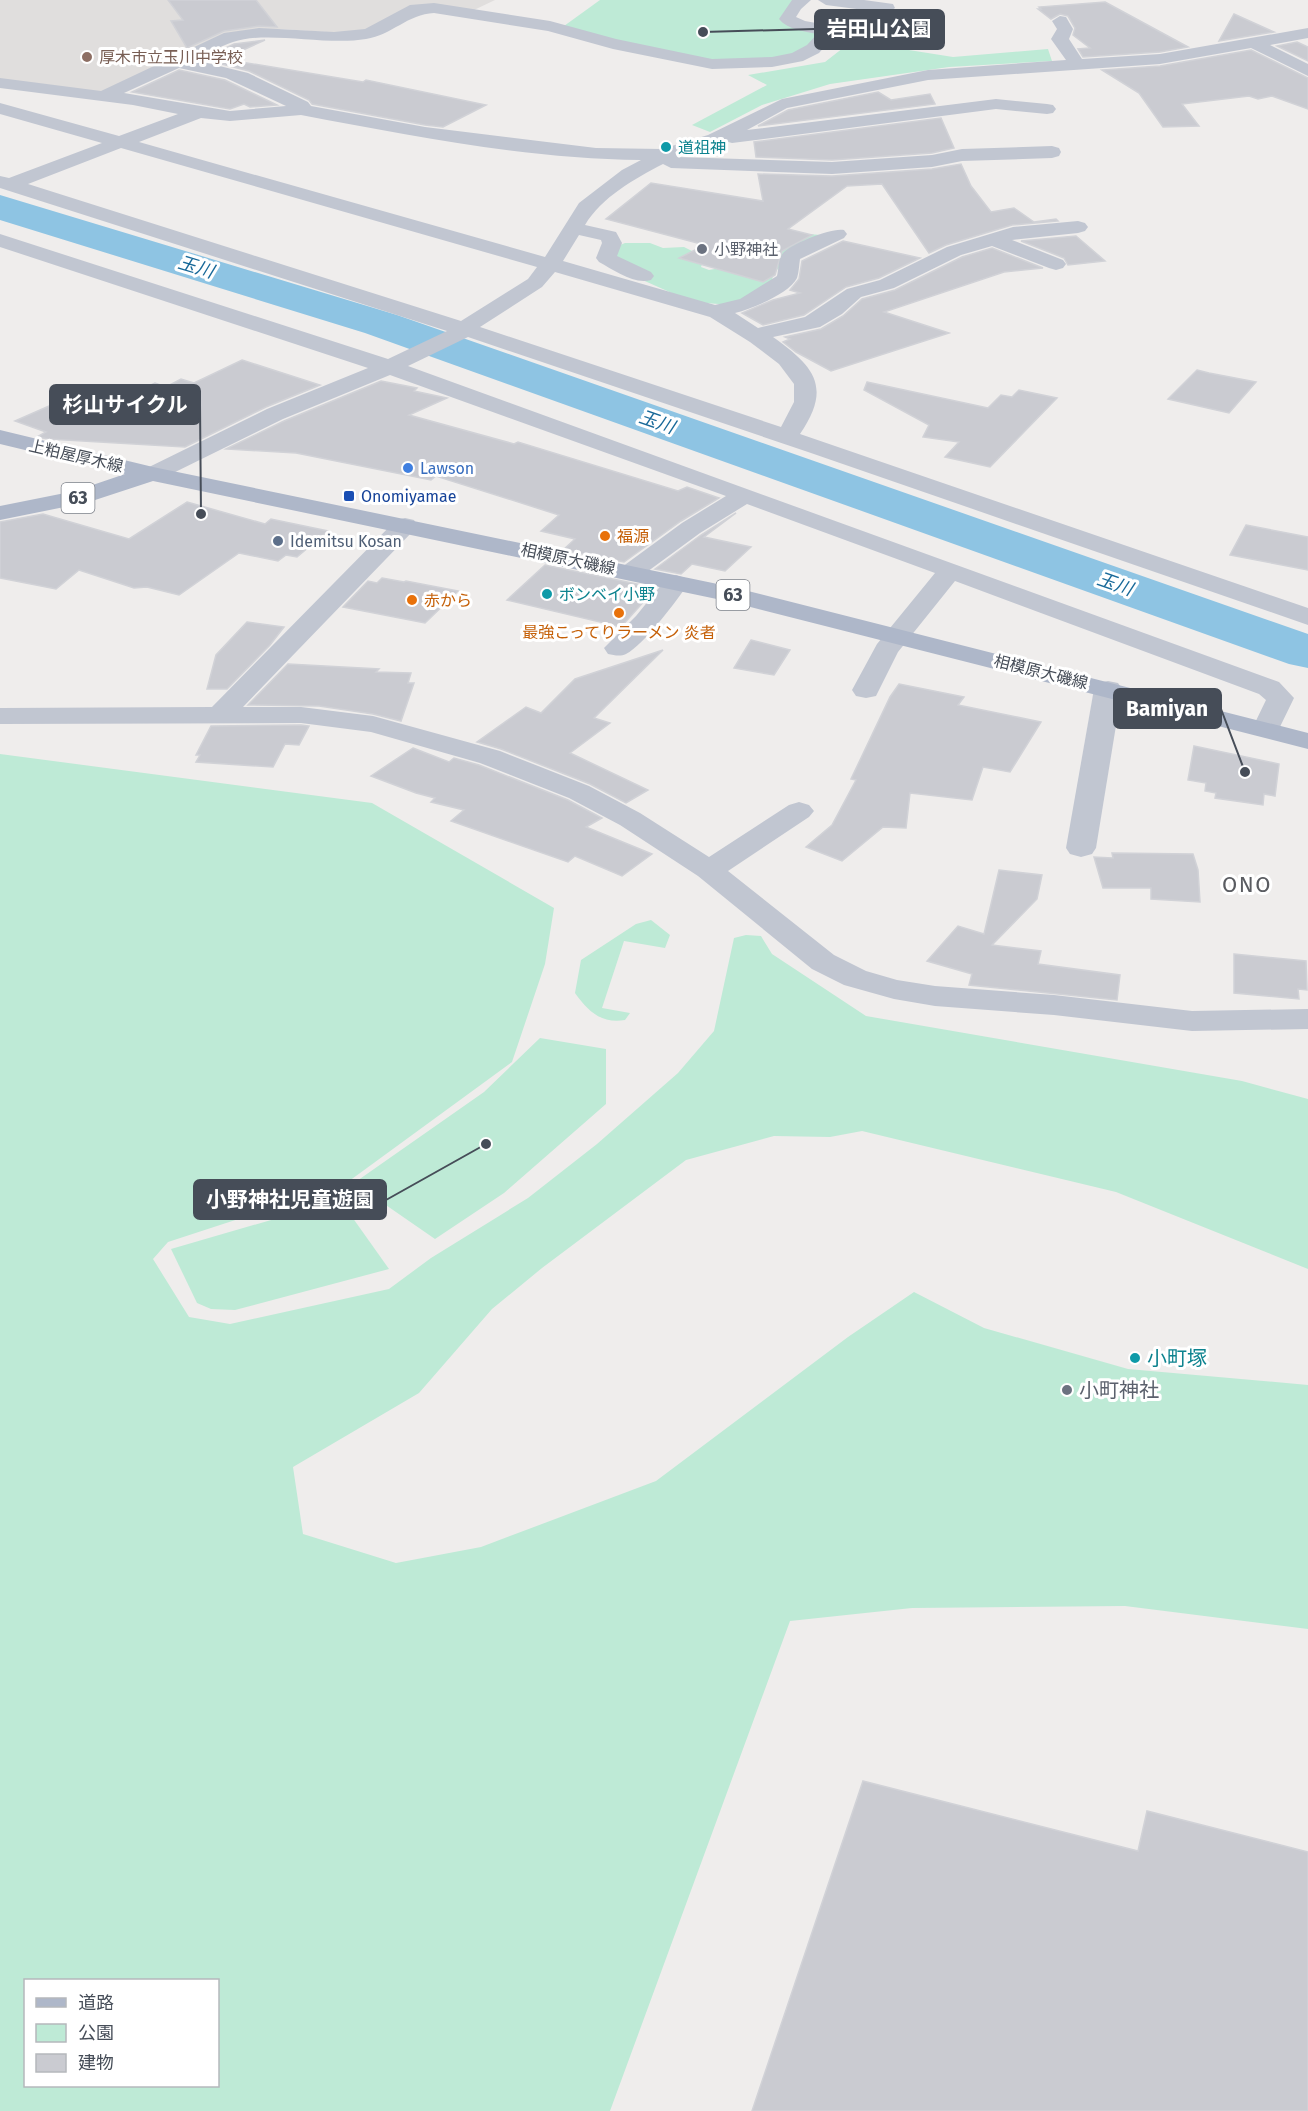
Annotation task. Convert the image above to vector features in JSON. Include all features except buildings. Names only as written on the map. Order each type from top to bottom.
[{"type":"main road","name":"上粕屋厚木線","points":[[0,437],[153,474]]},
{"type":"main road","name":"相模原大磯線","points":[[0,513],[80,497],[153,474],[675,583],[896,635],[1308,741]]},
{"type":"street","points":[[477,14],[504,0]]},
{"type":"street","points":[[803,0],[794,6],[787,19],[800,25],[887,41]]},
{"type":"street","points":[[826,0],[887,8]]},
{"type":"street","points":[[104,96],[230,37],[244,34],[355,36],[380,30],[416,9],[434,8],[550,26],[613,44],[712,64],[772,62],[797,57],[813,49],[829,31]]},
{"type":"street","points":[[1060,21],[1065,29],[1060,39],[1078,66]]},
{"type":"street","points":[[153,474],[275,414],[392,366],[465,330],[535,283],[551,264],[586,207],[629,174],[658,158],[716,139],[782,104],[850,89],[957,72],[1160,59],[1308,33]]},
{"type":"street","points":[[1254,43],[1308,71]]},
{"type":"street","points":[[177,62],[202,66],[249,80],[278,97],[302,106],[300,110]]},
{"type":"street","points":[[0,83],[104,96],[230,116],[300,110],[448,136],[596,154],[832,168],[932,161],[962,155],[1052,152]]},
{"type":"street","points":[[716,139],[996,104],[1047,109]]},
{"type":"street","points":[[0,108],[707,308],[747,304],[785,280],[788,275],[789,259],[792,255],[837,234]]},
{"type":"street","points":[[5,184],[199,112]]},
{"type":"street","points":[[860,122],[874,140]]},
{"type":"street","points":[[5,184],[465,330],[785,437],[914,470],[1308,616]]},
{"type":"street","points":[[754,335],[812,322],[834,309],[854,293],[887,284],[954,251],[1013,233],[1078,226]]},
{"type":"street","points":[[572,228],[609,236],[612,243],[606,258],[698,300],[707,308],[754,335],[791,362],[805,379],[807,396],[797,423],[785,437]]},
{"type":"street","points":[[0,240],[392,366],[1269,688],[1280,699],[1266,729]]},
{"type":"street","points":[[994,240],[1056,264]]},
{"type":"street","points":[[631,573],[691,528],[745,495]]},
{"type":"street","points":[[221,714],[405,525]]},
{"type":"street","points":[[866,690],[884,653],[896,635],[950,571]]},
{"type":"street","points":[[617,648],[645,622],[675,583]]},
{"type":"street","points":[[1081,848],[1108,689]]},
{"type":"street","points":[[0,716],[302,715],[373,724],[490,757],[579,792],[630,819],[709,870],[824,962],[855,978],[894,989],[934,996],[1054,1005],[1192,1021],[1308,1019]]},
{"type":"street","points":[[709,870],[799,811]]},
{"type":"shaded area","name":"厚木市立玉川中学校","points":[[0,0],[495,0],[474,10],[434,6],[365,31],[342,33],[281,29],[246,30],[100,93],[0,80]]},
{"type":"green space","points":[[600,0],[797,0],[782,15],[819,31],[812,44],[806,49],[781,58],[752,62],[686,56],[564,26]]},
{"type":"green space","points":[[852,41],[953,57],[1048,49],[1052,61],[949,67],[830,84],[762,105],[710,132],[692,125],[767,85],[748,75],[825,62]]},
{"type":"green space","points":[[777,226],[806,234],[822,235],[774,272],[771,284],[731,305],[683,298],[620,270],[606,251],[625,243],[650,243],[663,248],[684,247],[692,251],[689,256],[703,261],[701,267],[709,270],[720,268]]},
{"type":"green space","points":[[0,754],[372,803],[554,908],[545,964],[512,1062],[345,1184],[168,1242],[153,1259],[189,1317],[230,1324],[389,1289],[431,1258],[528,1198],[597,1144],[678,1073],[714,1031],[734,938],[746,935],[761,936],[772,954],[866,1016],[1242,1081],[1308,1099],[1308,1269],[1116,1192],[862,1131],[830,1137],[774,1136],[686,1160],[542,1268],[492,1309],[419,1393],[293,1467],[303,1534],[396,1563],[481,1547],[656,1481],[848,1337],[914,1292],[984,1328],[1128,1369],[1308,1385],[1308,1629],[1125,1606],[912,1608],[790,1621],[610,2111],[0,2111]]},
{"type":"green space","points":[[651,920],[670,935],[665,948],[624,941],[602,1008],[630,1013],[625,1020],[616,1021],[596,1015],[575,993],[581,960],[636,924]]},
{"type":"green space","points":[[540,1038],[606,1049],[606,1104],[504,1193],[435,1239],[354,1183],[484,1092]]},
{"type":"green space","points":[[340,1200],[389,1269],[235,1310],[211,1309],[197,1303],[171,1249]]},
{"type":"waterway","name":"玉川","points":[[0,207],[381,324],[1308,652]]},
{"type":"place","name":"岩田山公園","points":[[703,32]]},
{"type":"place","name":"厚木市立玉川中学校","points":[[87,57]]},
{"type":"place","name":"道祖神","points":[[666,147]]},
{"type":"place","name":"小野神社","points":[[702,249]]},
{"type":"place","name":"Lawson","points":[[408,468]]},
{"type":"place","name":"Onomiyamae","points":[[349,496]]},
{"type":"place","name":"杉山サイクル","points":[[201,514]]},
{"type":"place","name":"福源","points":[[605,536]]},
{"type":"place","name":"Idemitsu Kosan","points":[[278,541]]},
{"type":"place","name":"ボンベイ小野","points":[[547,594]]},
{"type":"place","name":"赤から","points":[[412,600]]},
{"type":"place","name":"最強こってりラーメン 炎者","points":[[619,613]]},
{"type":"place","name":"Bamiyan","points":[[1245,772]]},
{"type":"place","name":"小野神社児童遊園","points":[[486,1144]]},
{"type":"place","name":"小町塚","points":[[1135,1358]]},
{"type":"place","name":"小町神社","points":[[1067,1390]]},
{"type":"district","name":"ONO","points":[[1247,884]]}]
